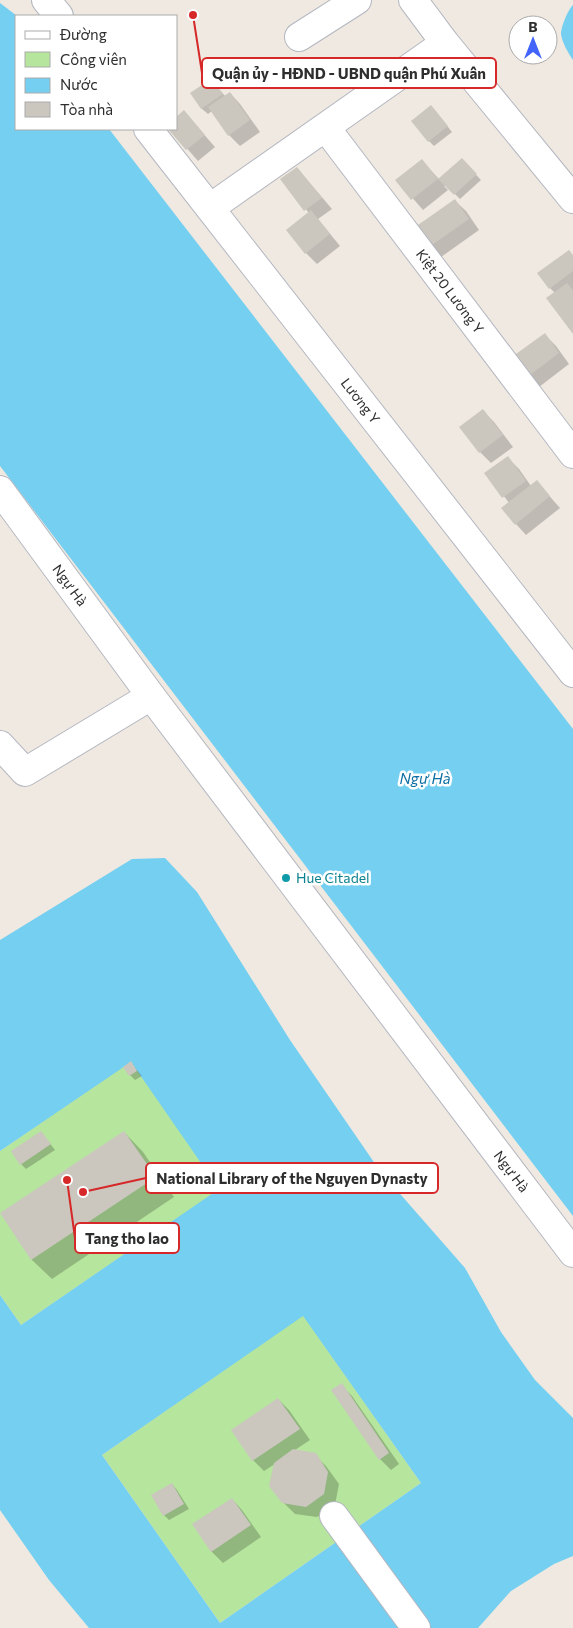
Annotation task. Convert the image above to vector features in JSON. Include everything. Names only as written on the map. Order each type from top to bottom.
[{"type":"street","points":[[46,0],[58,15]]},
{"type":"street","points":[[299,37],[357,0]]},
{"type":"street","points":[[413,0],[445,43],[573,199]]},
{"type":"street","points":[[210,208],[445,43]]},
{"type":"street","name":"Kiệt 20 Lương Y","points":[[326,128],[573,454]]},
{"type":"street","name":"Lương Y","points":[[149,130],[573,673]]},
{"type":"street","name":"Ngự Hà","points":[[0,490],[150,696],[573,1253]]},
{"type":"street","points":[[0,745],[25,772],[150,696]]},
{"type":"street","points":[[334,1516],[416,1628]]},
{"type":"green space","points":[[131,1061],[220,1189],[21,1325],[0,1295],[0,1151]]},
{"type":"green space","points":[[303,1315],[421,1483],[220,1623],[102,1455]]},
{"type":"water","name":"Ngự Hà","points":[[0,3],[16,15],[15,130],[110,130],[573,729],[573,1216],[0,466]]},
{"type":"water","points":[[573,5],[573,60],[561,34],[565,18]]},
{"type":"water","points":[[165,858],[197,892],[290,1040],[380,1171],[465,1268],[501,1332],[535,1380],[573,1418],[573,1556],[554,1564],[511,1591],[478,1628],[89,1628],[49,1580],[0,1510],[0,1295],[21,1325],[219,1189],[131,1062],[0,1151],[0,940],[132,859]],"holes":[[[303,1316],[421,1483],[220,1623],[102,1455]]]},
{"type":"building","points":[[211,79],[223,94],[201,109],[190,93]]},
{"type":"building","points":[[230,92],[250,120],[228,136],[208,107]]},
{"type":"building","points":[[431,105],[448,126],[428,142],[411,121]]},
{"type":"building","points":[[184,110],[205,135],[186,150],[169,130],[178,130],[178,115]]},
{"type":"building","points":[[462,158],[477,174],[454,195],[438,179]]},
{"type":"building","points":[[422,159],[438,179],[411,200],[395,180]]},
{"type":"building","points":[[297,167],[322,198],[304,211],[280,179]]},
{"type":"building","points":[[455,199],[469,219],[422,252],[408,232]]},
{"type":"building","points":[[311,210],[330,234],[305,254],[286,230]]},
{"type":"building","points":[[569,250],[573,255],[573,271],[549,289],[537,273]]},
{"type":"building","points":[[567,283],[573,290],[573,334],[546,298]]},
{"type":"building","points":[[545,333],[559,353],[514,387],[495,369]]},
{"type":"building","points":[[483,409],[503,435],[479,453],[459,427]]},
{"type":"building","points":[[508,456],[526,481],[502,498],[484,473]]},
{"type":"building","points":[[537,480],[550,496],[515,525],[501,508]]},
{"type":"building","points":[[131,1061],[137,1071],[129,1076],[123,1067]]},
{"type":"building","points":[[41,1131],[51,1144],[20,1165],[11,1151]]},
{"type":"building","points":[[124,1131],[156,1177],[31,1260],[0,1213]]},
{"type":"building","points":[[342,1383],[389,1453],[379,1460],[331,1390]]},
{"type":"building","points":[[278,1398],[300,1429],[252,1461],[231,1430]]},
{"type":"building","points":[[293,1449],[316,1453],[328,1472],[324,1494],[306,1507],[282,1503],[269,1486],[274,1463]]},
{"type":"building","points":[[172,1483],[184,1504],[163,1516],[151,1495]]},
{"type":"building","points":[[232,1498],[251,1525],[211,1552],[192,1524]]},
{"type":"place","name":"Quận ủy - HĐND - UBND quận Phú Xuân","points":[[193,15]]},
{"type":"place","name":"Hue Citadel","points":[[286,878]]},
{"type":"place","name":"Tang tho lao","points":[[67,1180]]},
{"type":"place","name":"National Library of the Nguyen Dynasty","points":[[83,1192]]}]
